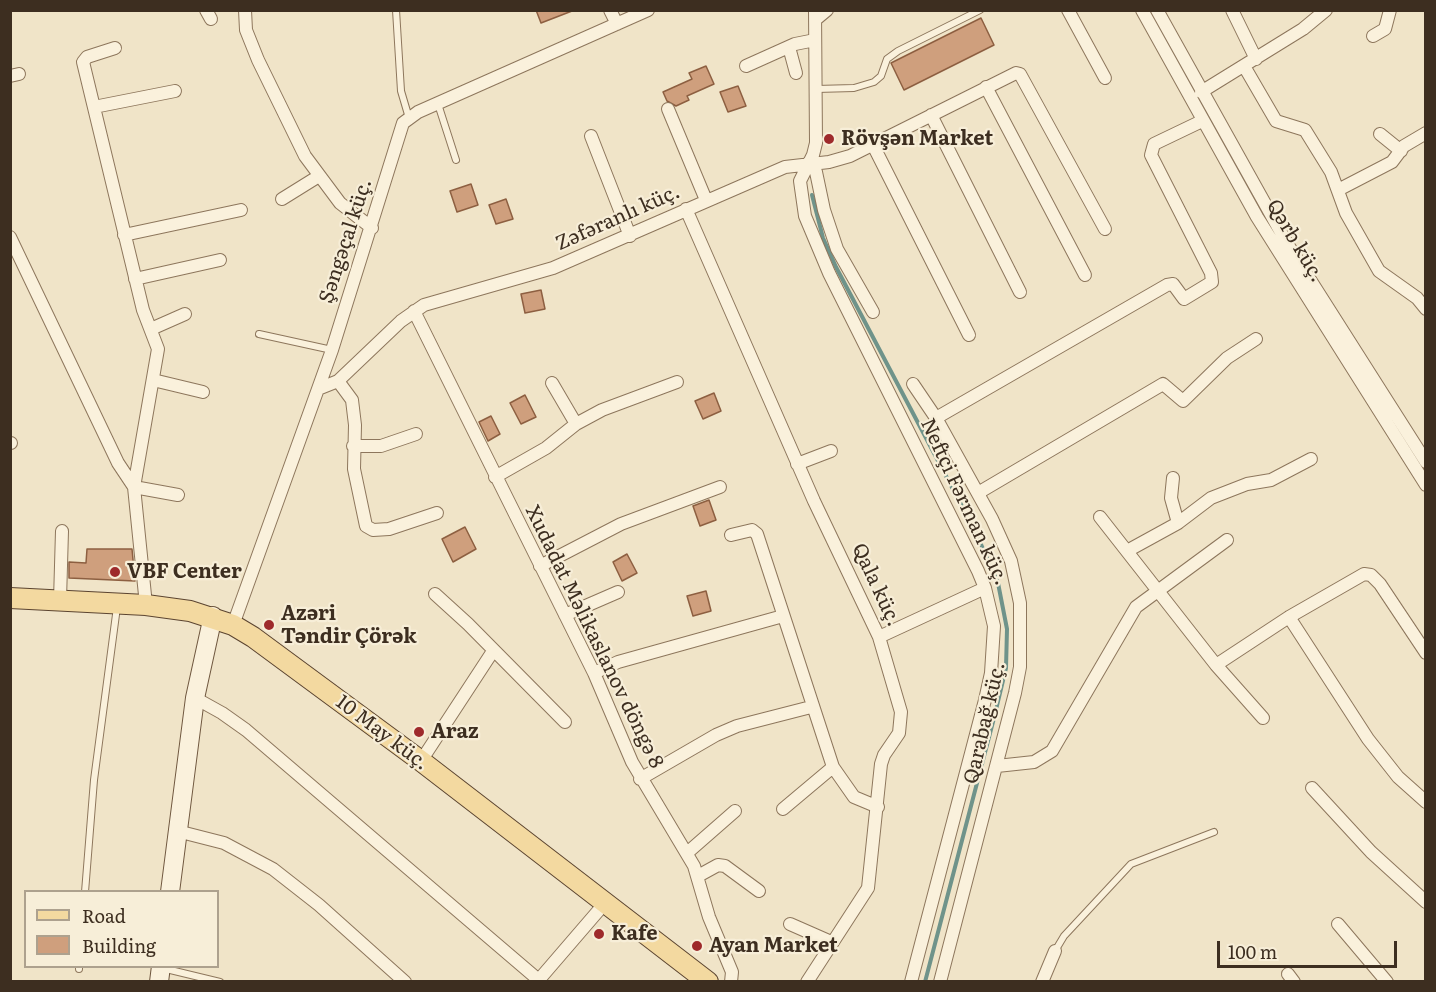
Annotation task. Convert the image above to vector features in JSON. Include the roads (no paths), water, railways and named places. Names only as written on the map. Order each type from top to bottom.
[{"type":"main road","name":"10 May küç.","points":[[10,598],[146,605],[213,616],[233,625],[253,637],[421,761],[708,981]]},
{"type":"street","points":[[245,10],[246,30],[291,131],[319,176],[340,203],[372,228]]},
{"type":"street","points":[[610,10],[617,24]]},
{"type":"street","points":[[409,118],[648,10]]},
{"type":"street","points":[[827,10],[815,15],[816,143],[809,162],[816,172],[824,210],[837,249],[873,312]]},
{"type":"street","points":[[1068,10],[1105,78]]},
{"type":"street","name":"Qərb küç.","points":[[1142,10],[1202,121],[1292,275],[1425,485]]},
{"type":"street","name":"Qərb küç.","points":[[1157,10],[1288,245],[1425,462]]},
{"type":"street","points":[[1232,10],[1256,58]]},
{"type":"street","points":[[1201,92],[1319,18],[1326,10]]},
{"type":"street","points":[[1373,36],[1385,29],[1390,10]]},
{"type":"street","points":[[746,66],[789,47],[815,40]]},
{"type":"street","points":[[789,47],[796,73]]},
{"type":"street","points":[[115,48],[87,57],[83,62],[135,279],[158,349],[134,487],[146,605]]},
{"type":"street","points":[[1244,66],[1276,122],[1305,130],[1331,172],[1346,213],[1378,271],[1417,298],[1425,309]]},
{"type":"street","name":"Zəfəranlı küç.","points":[[318,389],[338,381],[414,311],[434,300],[553,268],[630,236],[767,173],[809,162],[838,160],[873,145],[1012,73],[1020,74],[1105,230]]},
{"type":"street","points":[[986,87],[1085,275]]},
{"type":"street","points":[[94,107],[175,91]]},
{"type":"street","points":[[668,109],[706,200]]},
{"type":"street","points":[[931,115],[1020,292]]},
{"type":"street","name":"Şəngəçal küç.","points":[[233,625],[332,350],[372,228],[398,134],[409,118]]},
{"type":"street","points":[[936,418],[1170,283],[1185,299],[1209,285],[1213,278],[1211,273],[1151,155],[1154,144],[1202,121]]},
{"type":"street","points":[[1338,190],[1392,162],[1401,151],[1425,133]]},
{"type":"street","points":[[1380,134],[1401,151]]},
{"type":"street","points":[[591,136],[630,236]]},
{"type":"street","points":[[873,145],[969,335]]},
{"type":"street","name":"Neftçi Fərman küç.","points":[[809,162],[801,175],[800,190],[811,235],[986,588],[994,626],[991,674],[911,981]]},
{"type":"street","points":[[282,199],[319,176]]},
{"type":"street","name":"Qala küç.","points":[[686,209],[797,464],[879,637],[897,691],[901,725],[884,755],[868,888],[807,981]]},
{"type":"street","points":[[124,235],[241,210]]},
{"type":"street","points":[[10,237],[118,463],[134,487],[178,495]]},
{"type":"street","points":[[135,279],[220,260]]},
{"type":"street","name":"Xudadat Məlikaslanov döngə 8","points":[[414,311],[424,327],[495,477],[594,673],[640,779],[687,853],[698,876],[709,918],[732,972],[731,981]]},
{"type":"street","points":[[151,329],[185,314]]},
{"type":"street","points":[[978,493],[1163,384],[1183,401],[1227,358],[1256,339]]},
{"type":"street","points":[[153,380],[203,392]]},
{"type":"street","points":[[338,381],[352,400],[355,425],[354,469],[366,526],[373,530],[389,529],[437,513]]},
{"type":"street","points":[[495,477],[546,448],[576,424],[602,410],[677,382]]},
{"type":"street","points":[[552,383],[576,424]]},
{"type":"street","name":"Qarabağ küç.","points":[[913,384],[936,418],[978,493],[1011,561],[1020,603],[1020,668],[997,766],[940,981]]},
{"type":"street","points":[[353,446],[381,446],[416,434]]},
{"type":"street","points":[[797,464],[831,451]]},
{"type":"street","points":[[1127,551],[1178,523],[1211,498],[1247,484],[1271,480],[1311,459]]},
{"type":"street","points":[[1173,478],[1171,498],[1178,523]]},
{"type":"street","points":[[540,566],[621,524],[720,487]]},
{"type":"street","points":[[1100,517],[1216,665],[1263,718]]},
{"type":"street","points":[[731,535],[752,530],[757,534],[833,767],[854,798],[878,807]]},
{"type":"street","points":[[60,600],[62,531]]},
{"type":"street","points":[[997,766],[1034,762],[1052,751],[1132,613],[1156,590],[1227,540]]},
{"type":"street","points":[[1216,665],[1355,577],[1371,575],[1380,584],[1425,653]]},
{"type":"street","points":[[879,637],[986,588]]},
{"type":"street","points":[[565,615],[618,592]]},
{"type":"street","points":[[435,594],[565,722]]},
{"type":"street","points":[[170,890],[195,698],[213,616]]},
{"type":"street","points":[[594,673],[618,662],[783,616]]},
{"type":"street","points":[[1289,617],[1368,739],[1398,777],[1425,802]]},
{"type":"street","points":[[421,761],[493,651]]},
{"type":"street","points":[[195,698],[246,730],[539,981],[605,903]]},
{"type":"street","points":[[640,779],[726,730],[812,707]]},
{"type":"street","points":[[783,809],[833,767]]},
{"type":"street","points":[[1312,788],[1371,852],[1425,902]]},
{"type":"street","points":[[687,853],[735,811]]},
{"type":"street","points":[[177,831],[224,843],[273,869],[319,905],[405,981]]},
{"type":"street","points":[[698,876],[718,865],[725,866],[759,891]]},
{"type":"street","points":[[790,924],[831,942]]},
{"type":"street","points":[[1338,924],[1387,981]]},
{"type":"street","points":[[1042,981],[1055,951]]},
{"type":"lane","points":[[396,10],[401,91],[409,118]]},
{"type":"lane","points":[[816,89],[854,88],[874,82],[881,76],[887,59],[898,51],[980,10]]},
{"type":"lane","points":[[438,104],[456,160]]},
{"type":"lane","points":[[259,334],[332,350]]},
{"type":"lane","points":[[85,890],[94,780],[117,603]]},
{"type":"lane","points":[[1055,951],[1064,936],[1131,864],[1214,832]]},
{"type":"lane","points":[[160,972],[220,981]]},
{"type":"waterway","points":[[812,195],[823,238],[836,267],[976,533],[998,583],[1007,629],[1006,668],[925,982]]},
{"type":"waterway","points":[[1255,202],[1275,234]]},
{"type":"waterway","points":[[1401,433],[1413,452]]},
{"type":"place","name":"Rövşən Market","points":[[829,139]]},
{"type":"place","name":"VBF Center","points":[[115,572]]},
{"type":"place","name":"Azəri Təndir Çörək","points":[[269,625]]},
{"type":"place","name":"Araz","points":[[419,732]]},
{"type":"place","name":"Kafe","points":[[599,934]]},
{"type":"place","name":"Ayan Market","points":[[697,946]]}]
